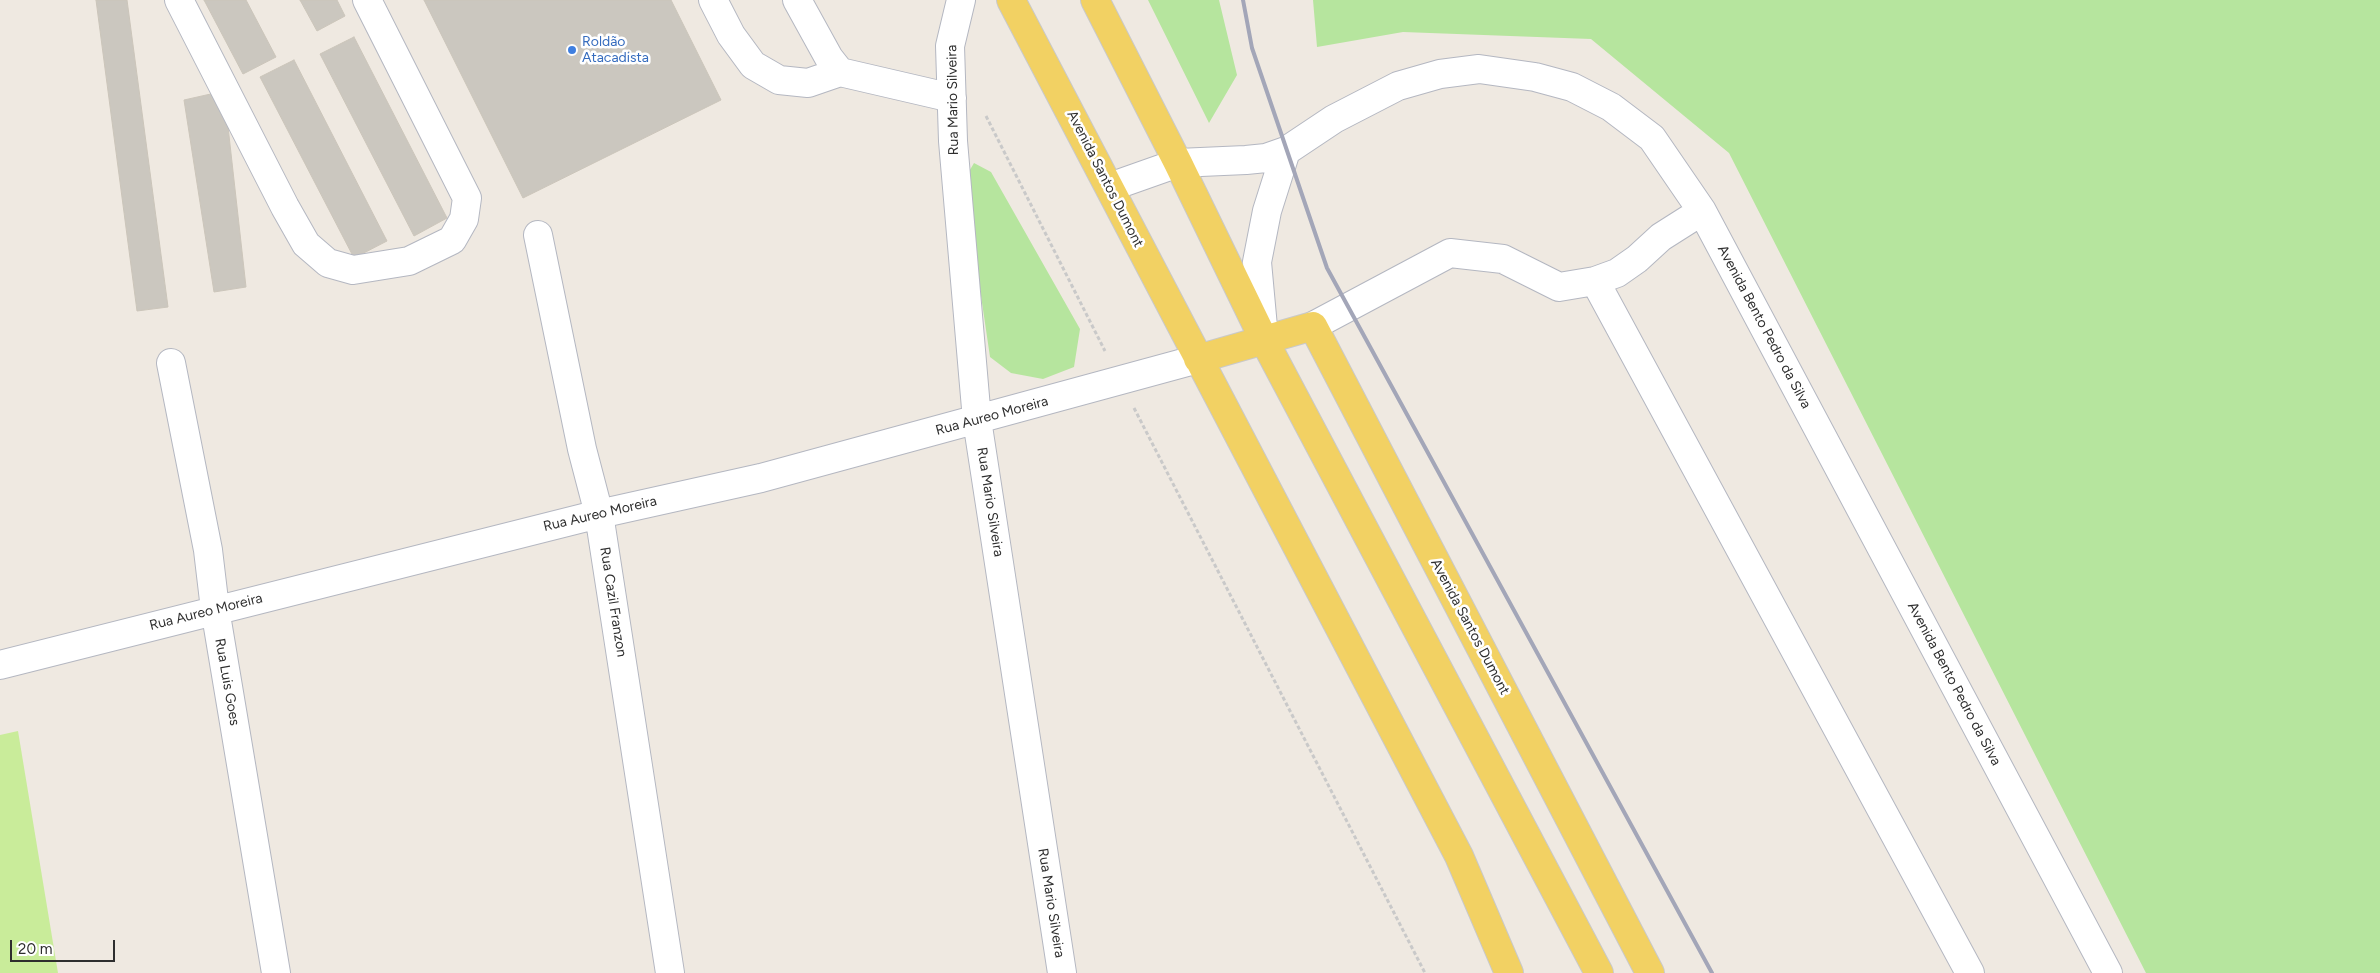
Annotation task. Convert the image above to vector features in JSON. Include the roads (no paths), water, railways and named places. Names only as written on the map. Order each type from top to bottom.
[{"type":"main road","name":"Avenida Santos Dumont","points":[[1011,0],[1459,856],[1509,973]]},
{"type":"main road","points":[[1095,0],[1178,163],[1264,340],[1599,973]]},
{"type":"main road","name":"Avenida Santos Dumont","points":[[1313,326],[1650,973]]},
{"type":"main road","points":[[1198,359],[1313,326]]},
{"type":"street","points":[[179,0],[285,207],[306,244],[328,262],[353,270],[409,261],[452,240],[464,219],[467,198],[367,0]]},
{"type":"street","points":[[713,0],[731,34],[753,65],[779,80],[808,83],[840,72],[952,98]]},
{"type":"street","points":[[797,0],[829,58],[840,72]]},
{"type":"street","name":"Rua Mario Silveira","points":[[961,0],[950,46],[953,141],[977,420],[1062,973]]},
{"type":"street","name":"Avenida Bento Pedro da Silva","points":[[1110,188],[1178,163],[1266,158],[1286,151],[1334,120],[1398,86],[1440,74],[1479,69],[1535,77],[1580,91],[1611,108],[1652,138],[1702,211],[2108,973]]},
{"type":"street","points":[[1264,340],[1257,262],[1267,211],[1286,151]]},
{"type":"street","points":[[1313,326],[1450,253],[1503,259],[1559,287],[1595,281],[1617,273],[1637,259],[1661,237],[1702,211]]},
{"type":"street","name":"Rua Cazil Franzon","points":[[538,235],[582,449],[599,514],[670,973]]},
{"type":"street","points":[[1595,281],[1970,973]]},
{"type":"street","name":"Rua Aureo Moreira","points":[[0,665],[599,514],[761,478],[1198,359]]},
{"type":"street","name":"Rua Luis Goes","points":[[171,363],[208,550],[215,610],[276,973]]},
{"type":"railway","points":[[1243,0],[1252,48],[1327,268],[1712,973]]},
{"type":"place","name":"Roldão Atacadista","points":[[572,50]]}]
